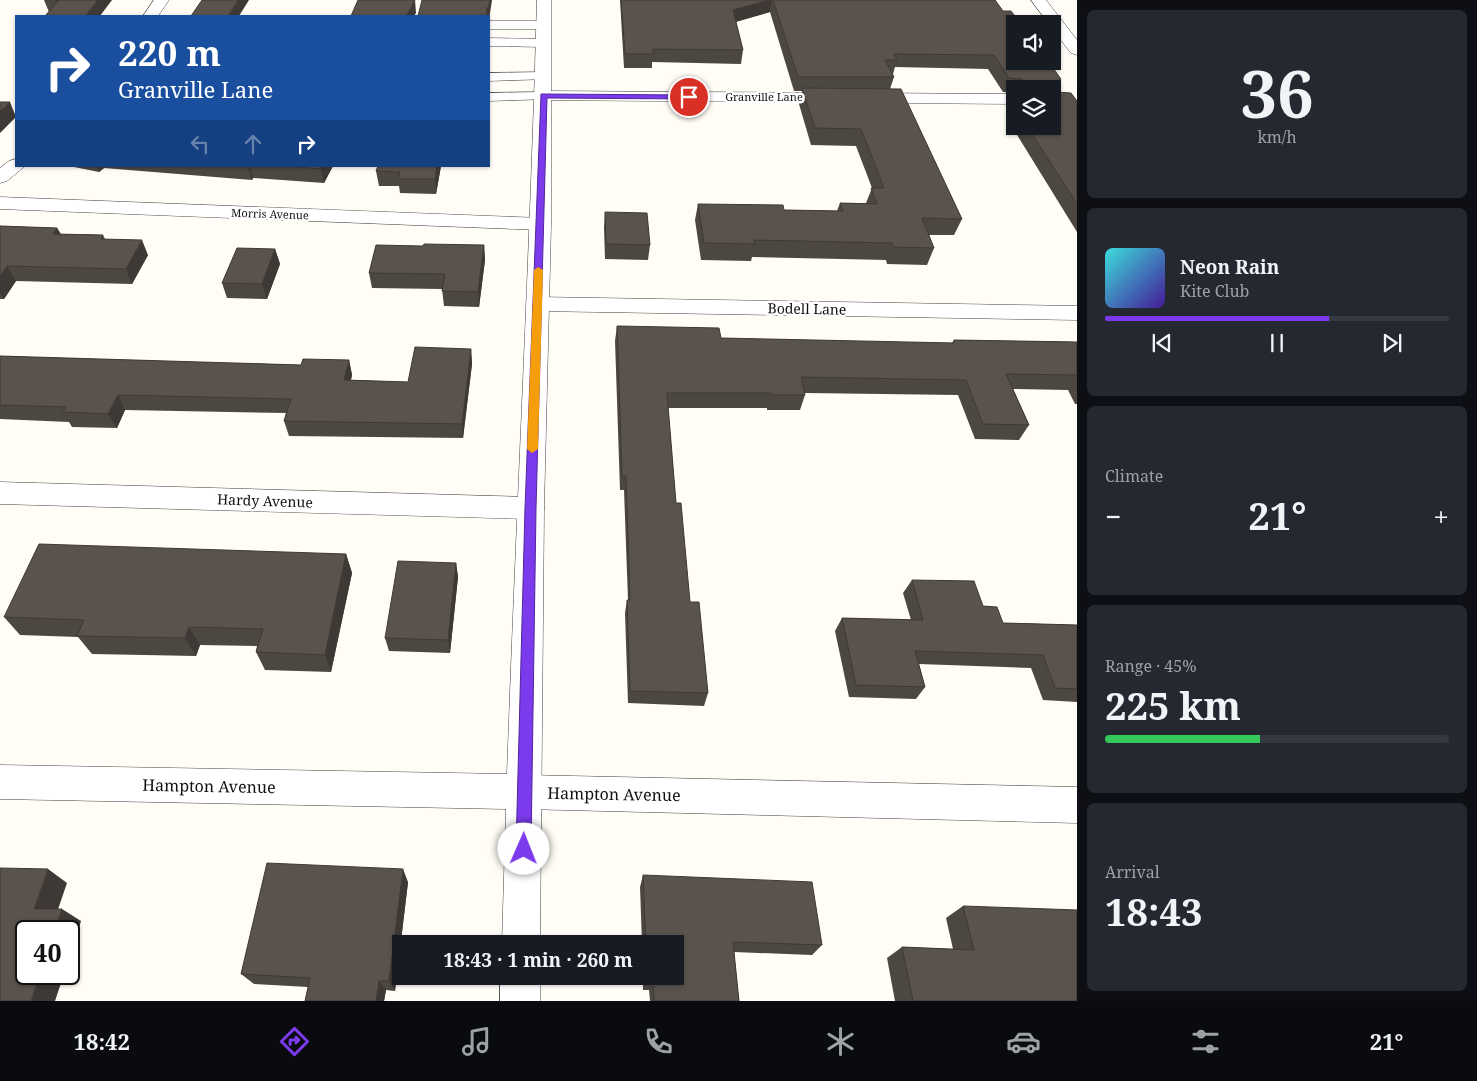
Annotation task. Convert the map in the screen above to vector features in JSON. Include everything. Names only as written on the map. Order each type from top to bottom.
[{"type":"street","points":[[151,15],[162,0]]},
{"type":"street","points":[[521,935],[530,508],[541,224],[544,0]]},
{"type":"street","points":[[1038,0],[1077,50]]},
{"type":"street","name":"Granville Lane","points":[[544,96],[1006,100]]},
{"type":"street","points":[[0,177],[15,166]]},
{"type":"street","name":"Morris Avenue","points":[[0,204],[541,224]]},
{"type":"street","name":"Bodell Lane","points":[[537,304],[1077,313]]},
{"type":"street","name":"Hardy Avenue","points":[[0,493],[530,508]]},
{"type":"street","name":"Hampton Avenue","points":[[0,782],[1077,805]]},
{"type":"street","points":[[520,985],[520,1001]]},
{"type":"lane","points":[[490,25],[543,34]]},
{"type":"lane","points":[[490,42],[543,34]]},
{"type":"lane","points":[[490,77],[544,76]]},
{"type":"lane","points":[[490,97],[544,96]]},
{"type":"building","points":[[59,0],[98,0],[86,15],[46,15]]},
{"type":"building","points":[[202,0],[238,0],[229,15],[192,15]]},
{"type":"building","points":[[358,0],[415,0],[407,15],[351,15]]},
{"type":"building","points":[[422,0],[490,0],[487,15],[418,15]]},
{"type":"building","points":[[621,0],[770,0],[733,10],[743,50],[653,49],[653,54],[625,54]]},
{"type":"building","points":[[773,0],[995,0],[1003,11],[1011,11],[1014,15],[1006,15],[1006,70],[1054,70],[1061,79],[1022,80],[1009,78],[994,55],[894,54],[897,60],[885,60],[894,77],[798,77]]},
{"type":"building","points":[[802,88],[901,89],[962,219],[922,218],[934,248],[893,247],[892,243],[754,240],[755,244],[704,243],[698,204],[783,205],[784,210],[843,211],[840,203],[877,204],[871,188],[884,188],[861,129],[815,128]]},
{"type":"building","points":[[1061,92],[1071,93],[1077,101],[1077,204],[1033,135],[1061,135]]},
{"type":"building","points":[[0,102],[10,102],[0,111]]},
{"type":"building","points":[[298,167],[322,167],[321,169]]},
{"type":"building","points":[[378,167],[437,167],[435,179],[398,179],[400,172],[376,171]]},
{"type":"building","points":[[605,212],[647,213],[650,245],[606,244]]},
{"type":"building","points":[[0,226],[57,228],[53,234],[103,235],[101,239],[142,240],[126,269],[7,266],[0,277]]},
{"type":"building","points":[[424,244],[484,245],[478,292],[442,291],[445,274],[369,273],[376,245],[423,246]]},
{"type":"building","points":[[237,248],[275,249],[262,284],[222,283]]},
{"type":"building","points":[[617,326],[719,328],[721,338],[954,343],[954,340],[1077,342],[1077,375],[1006,374],[1029,425],[983,424],[966,380],[801,377],[805,395],[771,395],[771,393],[667,393],[676,503],[681,503],[690,602],[699,602],[708,693],[630,691],[627,600],[630,600],[626,476],[622,476]]},
{"type":"building","points":[[415,347],[471,349],[462,424],[284,421],[291,399],[118,395],[108,414],[63,412],[66,407],[0,405],[0,356],[301,365],[303,359],[349,360],[344,380],[408,382]]},
{"type":"building","points":[[39,544],[346,554],[325,655],[256,652],[263,629],[189,627],[185,638],[77,636],[84,620],[4,617]]},
{"type":"building","points":[[398,561],[456,563],[448,640],[385,638]]},
{"type":"building","points":[[912,580],[974,581],[983,606],[997,607],[1003,623],[1077,625],[1077,689],[1055,688],[1043,655],[915,651],[925,687],[856,685],[842,618],[923,620]]},
{"type":"building","points":[[267,863],[403,869],[395,935],[392,935],[389,981],[379,981],[376,1001],[305,1001],[310,978],[241,974]]},
{"type":"building","points":[[0,868],[48,869],[34,909],[62,909],[58,920],[15,920],[15,985],[36,985],[31,1001],[0,1001]]},
{"type":"building","points":[[643,875],[812,882],[822,945],[733,942],[739,1001],[654,1001],[654,985],[684,985],[684,935],[646,935]]},
{"type":"building","points":[[963,906],[1077,910],[1077,1001],[913,1001],[902,947],[974,950]]},
{"type":"slow traffic","points":[[532,449],[538,270]]},
{"type":"route","points":[[524,849],[530,508],[544,96],[689,97]]}]
